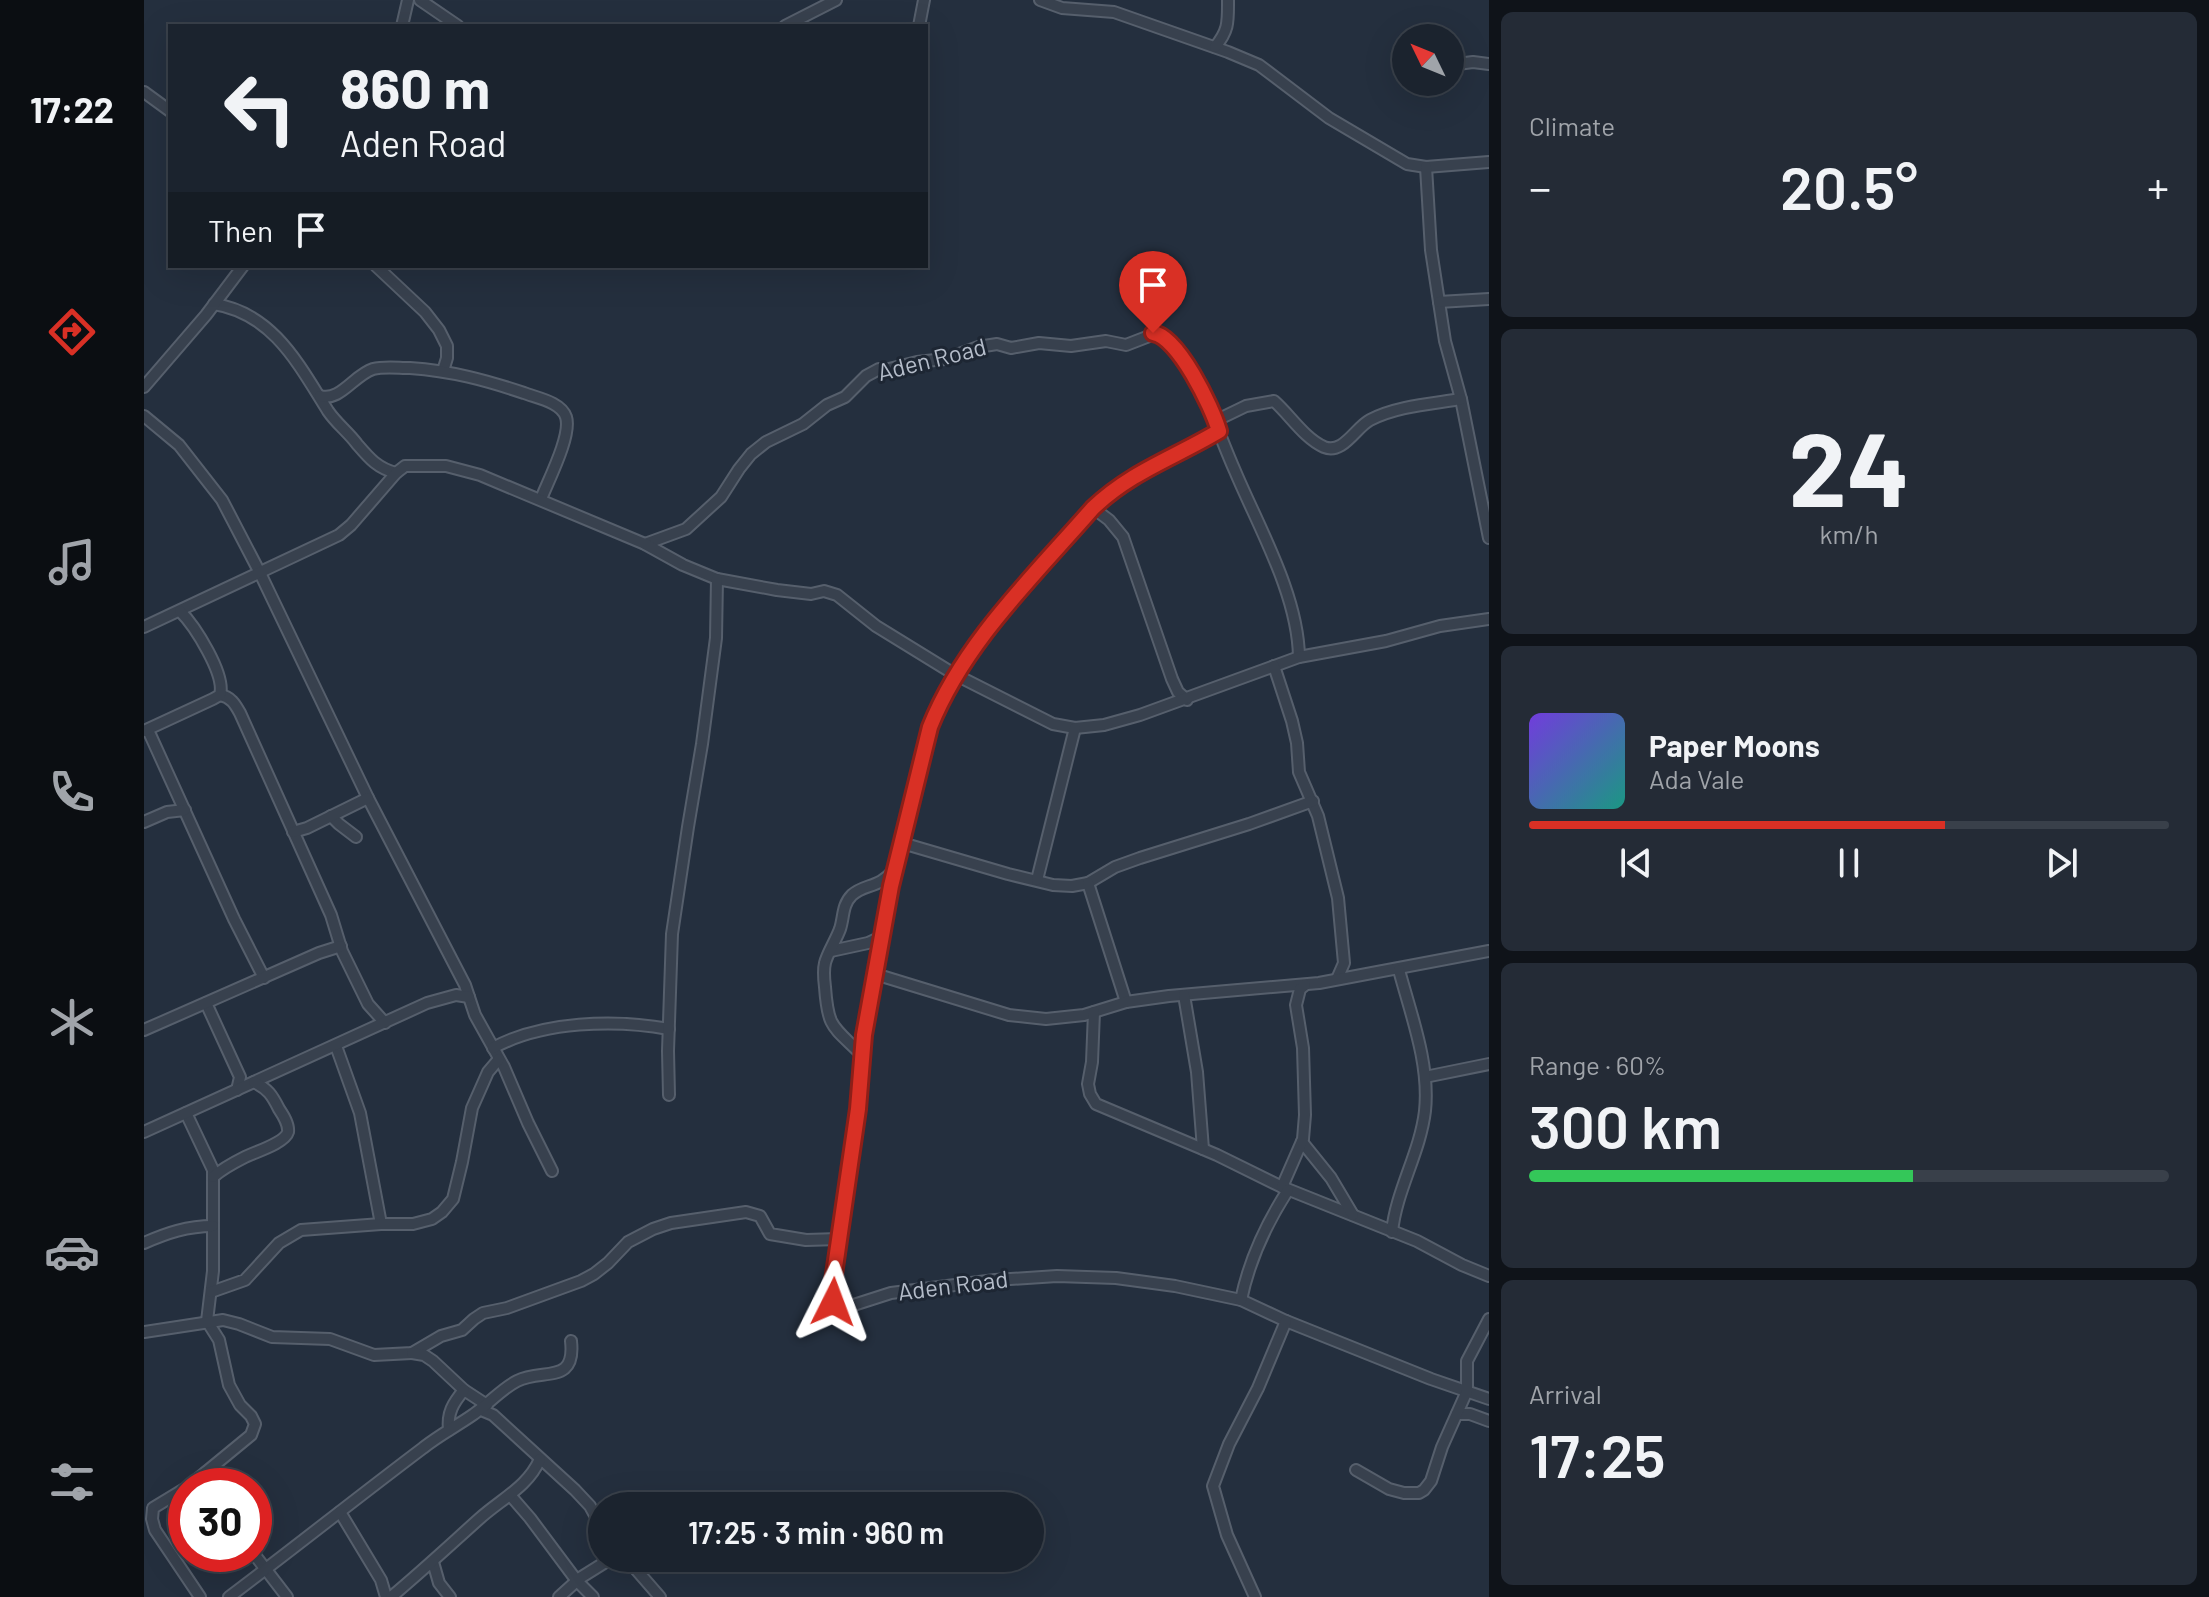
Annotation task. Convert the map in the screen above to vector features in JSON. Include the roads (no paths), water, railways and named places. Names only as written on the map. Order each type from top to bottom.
[{"type":"street","points":[[402,24],[408,0]]},
{"type":"street","points":[[420,0],[455,24]]},
{"type":"street","points":[[789,24],[836,0]]},
{"type":"street","points":[[919,24],[924,0]]},
{"type":"street","points":[[1215,47],[1228,24],[1228,0]]},
{"type":"street","points":[[1044,1],[1062,8],[1114,12],[1259,65],[1329,118],[1407,164],[1426,167],[1489,162]]},
{"type":"street","points":[[1464,63],[1489,64]]},
{"type":"street","points":[[144,92],[168,110]]},
{"type":"street","points":[[1426,167],[1431,250],[1445,341],[1461,399],[1489,538]]},
{"type":"street","points":[[144,387],[241,268]]},
{"type":"street","points":[[378,268],[425,312],[439,330],[447,346],[443,371]]},
{"type":"street","points":[[1439,302],[1489,299]]},
{"type":"street","points":[[214,304],[238,312],[269,330],[287,347],[330,413],[365,454],[376,465],[396,473]]},
{"type":"street","name":"Aden Road","points":[[645,544],[686,529],[721,497],[751,454],[766,442],[803,424],[827,405],[845,397],[871,372],[945,359],[997,344],[1002,347],[1039,343],[1071,346],[1106,341],[1126,345],[1157,333],[1168,339],[1204,394],[1287,595],[1299,644],[1299,657]]},
{"type":"street","points":[[320,396],[335,396],[364,373],[374,369],[392,368],[443,371],[494,382],[545,400],[562,411],[567,421],[566,434],[541,499]]},
{"type":"street","points":[[1217,426],[1246,406],[1274,401],[1309,436],[1324,447],[1332,448],[1344,443],[1368,420],[1385,413],[1461,399]]},
{"type":"street","points":[[144,416],[179,445],[222,500],[368,798],[451,957],[475,1015],[552,1171]]},
{"type":"street","name":"Aden Road","points":[[1217,426],[1112,490],[1093,508],[1001,613],[954,674],[930,727],[895,869],[861,1054],[860,1089],[832,1288],[833,1302],[838,1310],[891,1293],[1057,1276],[1116,1278],[1175,1286],[1241,1300],[1431,1379],[1489,1399]]},
{"type":"street","points":[[144,627],[339,535],[396,473],[405,466],[414,465],[446,466],[480,475],[645,544],[717,579],[777,590],[811,594],[824,591],[837,595],[876,626],[954,674],[1053,724],[1075,728],[1104,725],[1187,700],[1299,657],[1386,641],[1440,626],[1489,619]]},
{"type":"street","points":[[1093,508],[1109,520],[1123,537],[1172,679],[1178,692],[1187,700]]},
{"type":"street","points":[[669,1095],[672,934],[717,633],[717,579]]},
{"type":"street","points":[[180,611],[211,660],[222,687],[220,695]]},
{"type":"street","points":[[1274,666],[1292,721],[1299,772],[1313,801],[1338,898],[1344,963],[1352,976]]},
{"type":"street","points":[[264,978],[146,730],[220,695],[234,703],[368,1004],[385,1023]]},
{"type":"street","points":[[1037,880],[1075,728]]},
{"type":"street","points":[[293,832],[368,798]]},
{"type":"street","points":[[902,843],[1063,886],[1088,883],[1115,867],[1313,801]]},
{"type":"street","points":[[144,822],[167,812],[185,810]]},
{"type":"street","points":[[331,816],[356,837]]},
{"type":"street","points":[[861,1054],[832,1026],[826,1010],[823,972],[850,896],[886,879],[895,869]]},
{"type":"street","points":[[1088,883],[1126,1002]]},
{"type":"street","points":[[831,951],[857,946],[883,936]]},
{"type":"street","points":[[144,1030],[341,946]]},
{"type":"street","points":[[875,974],[1009,1015],[1046,1019],[1094,1012],[1126,1002],[1305,985],[1489,951]]},
{"type":"street","points":[[1337,979],[1344,963]]},
{"type":"street","points":[[1392,1232],[1422,1122],[1425,1077],[1399,970]]},
{"type":"street","points":[[1296,1005],[1300,989],[1305,985]]},
{"type":"street","points":[[1241,1300],[1252,1259],[1285,1189],[1302,1142],[1305,1115],[1303,1048],[1296,1005],[1285,987]]},
{"type":"street","points":[[1184,995],[1197,1072],[1203,1149]]},
{"type":"street","points":[[145,1129],[444,997],[469,997]]},
{"type":"street","points":[[206,1003],[240,1077],[237,1090]]},
{"type":"street","points":[[1094,1012],[1088,1084],[1096,1104],[1203,1149],[1285,1189],[1488,1272]]},
{"type":"street","points":[[493,1048],[529,1034],[568,1026],[607,1022],[669,1029]]},
{"type":"street","points":[[336,1046],[360,1113],[381,1224]]},
{"type":"street","points":[[211,1292],[245,1280],[279,1243],[301,1230],[413,1224],[432,1219],[442,1212],[453,1199],[472,1108],[488,1072],[499,1059]]},
{"type":"street","points":[[1425,1077],[1489,1064]]},
{"type":"street","points":[[213,1177],[286,1137],[286,1121],[273,1096],[268,1089],[254,1082]]},
{"type":"street","points":[[186,1113],[213,1170],[213,1271],[207,1321],[219,1340],[229,1385],[255,1424],[251,1435],[211,1468]]},
{"type":"street","points":[[1302,1142],[1331,1178],[1354,1217]]},
{"type":"street","points":[[412,1353],[441,1336],[462,1330],[483,1313],[507,1308],[581,1281],[608,1263],[628,1242],[671,1223],[746,1212],[760,1216],[770,1234],[806,1240],[839,1239]]},
{"type":"street","points":[[144,1243],[193,1226],[213,1226]]},
{"type":"street","points":[[1356,1470],[1389,1489],[1404,1493],[1419,1493],[1431,1481],[1442,1447],[1467,1391],[1467,1361],[1489,1319]]},
{"type":"street","points":[[144,1332],[223,1320],[272,1337],[330,1339],[374,1355],[424,1355],[588,1504]]},
{"type":"street","points":[[1255,1597],[1227,1535],[1213,1486],[1286,1321]]},
{"type":"street","points":[[272,1564],[424,1447],[484,1408],[518,1380],[555,1374],[566,1367],[573,1355],[571,1341]]},
{"type":"street","points":[[449,1430],[451,1408],[464,1390]]},
{"type":"street","points":[[1457,1414],[1470,1414],[1489,1421]]},
{"type":"street","points":[[340,1512],[388,1597],[528,1479],[540,1459]]},
{"type":"street","points":[[510,1495],[593,1597]]},
{"type":"street","points":[[168,1499],[153,1508],[152,1519],[155,1530],[168,1549]]},
{"type":"street","points":[[433,1562],[439,1583],[450,1597]]},
{"type":"street","points":[[183,1572],[200,1597]]},
{"type":"street","points":[[229,1597],[261,1572]]},
{"type":"street","points":[[267,1572],[287,1597]]},
{"type":"street","points":[[559,1597],[591,1572]]},
{"type":"street","points":[[638,1572],[660,1597]]}]
